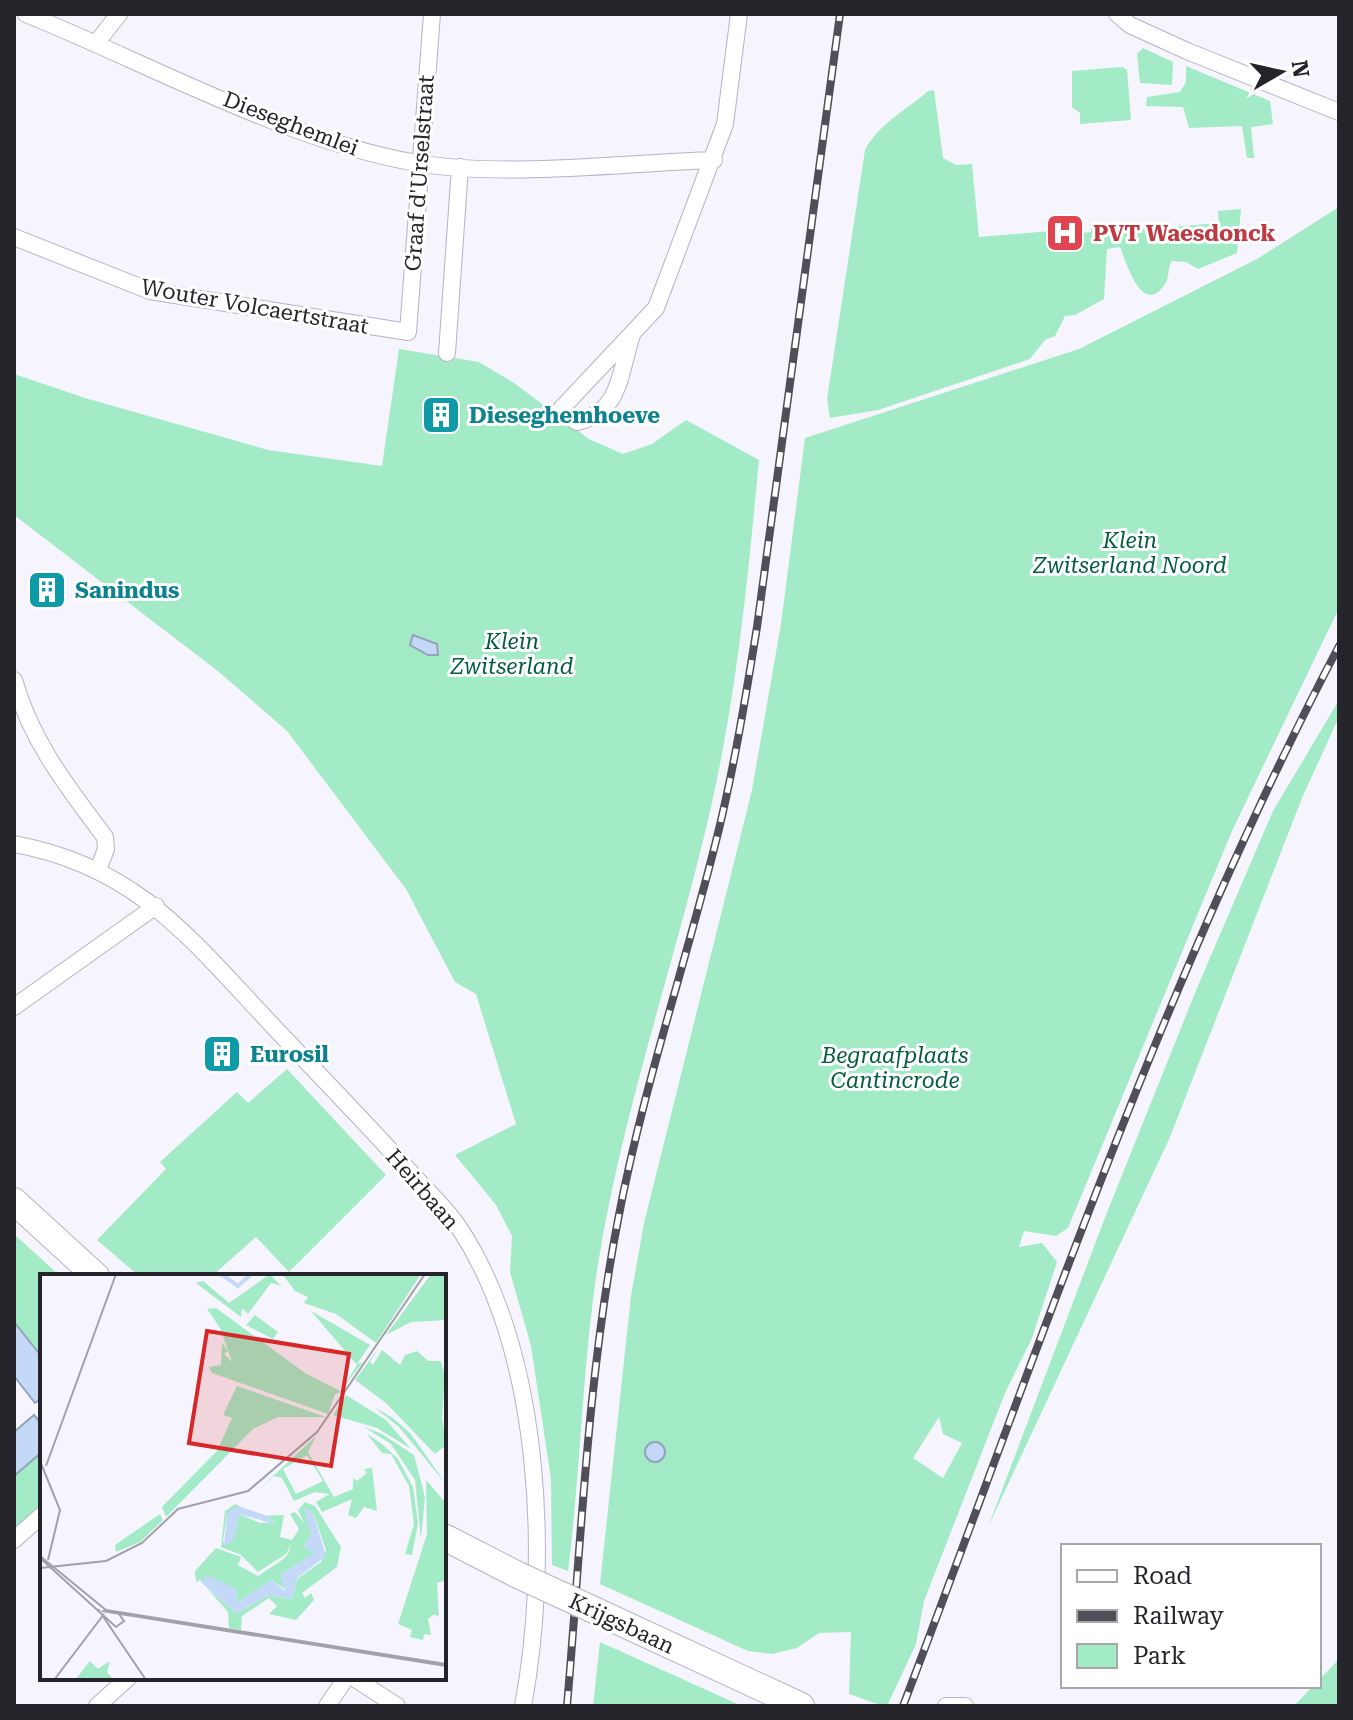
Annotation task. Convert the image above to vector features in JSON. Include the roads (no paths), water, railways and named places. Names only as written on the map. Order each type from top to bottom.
[{"type":"main road","points":[[14,1201],[94,1274]]},
{"type":"main road","name":"Krijgsbaan","points":[[446,1538],[518,1575],[801,1706]]},
{"type":"street","name":"Dieseghemlei","points":[[26,14],[311,135],[419,163],[460,167],[714,160]]},
{"type":"street","points":[[97,42],[119,14]]},
{"type":"street","name":"Graaf d'Urselstraat","points":[[408,332],[432,14]]},
{"type":"street","points":[[632,335],[610,407],[596,418],[577,422],[560,410],[656,308],[725,124],[739,14]]},
{"type":"street","points":[[1117,14],[1130,25],[1178,47],[1339,112]]},
{"type":"street","name":"Graaf d'Urselstraat","points":[[447,353],[460,167]]},
{"type":"street","name":"Wouter Volcaertstraat","points":[[14,237],[150,291],[408,332]]},
{"type":"street","points":[[14,680],[27,718],[54,770],[105,837],[106,849],[98,870]]},
{"type":"street","name":"Heirbaan","points":[[14,844],[66,856],[98,870],[156,906],[402,1163],[458,1226],[481,1264],[516,1373],[537,1514],[538,1593],[523,1706]]},
{"type":"street","points":[[14,1007],[156,906]]},
{"type":"street","points":[[14,1540],[40,1517]]},
{"type":"street","points":[[97,1706],[126,1680]]},
{"type":"street","points":[[327,1706],[345,1680]]},
{"type":"street","points":[[357,1680],[397,1706]]},
{"type":"water","points":[[413,635],[437,644],[438,655],[428,655],[410,645]]},
{"type":"water","points":[[14,1322],[40,1354],[40,1399],[35,1403],[14,1376]]},
{"type":"water","points":[[34,1415],[40,1420],[40,1454],[14,1476],[14,1432]]},
{"type":"water","points":[[655,1442],[662,1445],[665,1452],[662,1459],[655,1462],[648,1459],[645,1452],[648,1445]]},
{"type":"railway","points":[[567,1706],[586,1463],[607,1280],[628,1170],[719,829],[740,728],[757,627],[840,14]]},
{"type":"railway","points":[[903,1706],[1105,1169],[1159,1036],[1275,773],[1339,646]]},
{"type":"place","name":"PVT Waesdonck","points":[[1065,233]]},
{"type":"place","name":"Dieseghemhoeve","points":[[441,415]]},
{"type":"place","name":"Sanindus","points":[[47,590]]},
{"type":"place","name":"Eurosil","points":[[222,1054]]},
{"type":"park label","name":"Klein Zwitserland Noord","points":[[1130,552]]},
{"type":"park label","name":"Klein Zwitserland","points":[[512,654]]},
{"type":"park label","name":"Begraafplaats Cantincrode","points":[[895,1068]]}]
